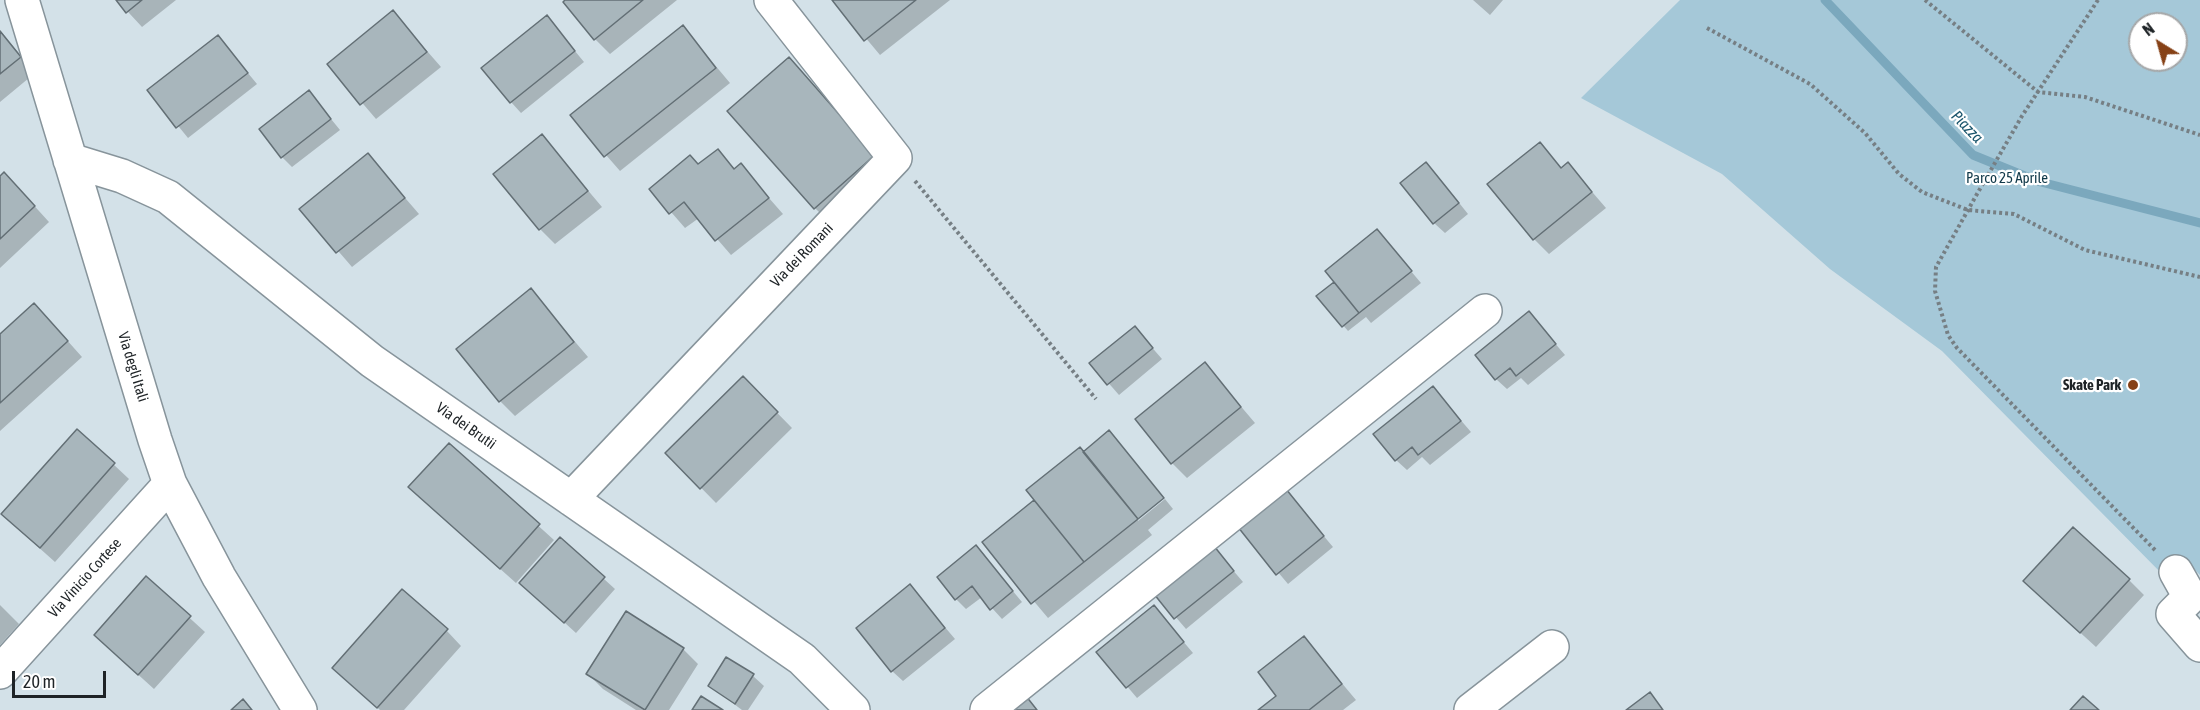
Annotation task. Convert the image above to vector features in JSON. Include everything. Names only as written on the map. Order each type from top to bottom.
[{"type":"street","name":"Via degli Itali","points":[[22,0],[170,484],[219,577],[300,710]]},
{"type":"street","points":[[771,0],[895,158]]},
{"type":"street","name":"Via dei Romani","points":[[571,499],[895,158]]},
{"type":"street","name":"Via dei Brutii","points":[[70,160],[122,176],[168,197],[372,361],[802,659],[853,710]]},
{"type":"street","points":[[987,710],[1485,310]]},
{"type":"street","name":"Via Vinicio Cortese","points":[[0,672],[170,484]]},
{"type":"street","points":[[2176,572],[2190,597],[2173,614],[2200,645]]},
{"type":"street","points":[[1471,710],[1552,647]]},
{"type":"path","points":[[1925,0],[2038,92],[2085,97],[2200,135]]},
{"type":"path","points":[[2097,0],[2022,116],[1936,267],[1935,291],[1948,334],[1957,348],[2176,572]]},
{"type":"path","points":[[1707,28],[1810,84],[1858,126],[1899,174],[1922,192],[1968,210],[2014,214],[2085,250],[2200,278]]},
{"type":"path","points":[[895,158],[1096,399]]},
{"type":"green space","name":"Parco 25 Aprile","points":[[1680,0],[2200,0],[2200,575],[2187,562],[2168,580],[1942,351],[1830,269],[1722,174],[1581,98]]},
{"type":"building","points":[[116,0],[142,0],[126,13]]},
{"type":"building","points":[[565,0],[643,0],[594,40],[563,2]]},
{"type":"building","points":[[832,0],[916,0],[864,41]]},
{"type":"building","points":[[393,10],[427,52],[360,105],[327,64]]},
{"type":"building","points":[[547,15],[575,51],[510,103],[481,68]]},
{"type":"building","points":[[683,25],[716,68],[604,157],[570,115]]},
{"type":"building","points":[[0,31],[21,57],[0,74]]},
{"type":"building","points":[[218,35],[248,73],[176,128],[147,90]]},
{"type":"building","points":[[789,57],[875,155],[814,209],[727,111]]},
{"type":"building","points":[[309,90],[331,119],[281,158],[259,129]]},
{"type":"building","points":[[542,134],[588,191],[539,230],[493,174]]},
{"type":"building","points":[[1540,142],[1561,168],[1568,162],[1592,192],[1533,240],[1487,184]]},
{"type":"building","points":[[718,149],[734,169],[741,163],[769,198],[715,241],[684,202],[669,214],[649,189],[690,155],[698,164]]},
{"type":"building","points":[[368,153],[405,198],[336,253],[299,209]]},
{"type":"building","points":[[1426,162],[1459,203],[1433,224],[1400,183]]},
{"type":"building","points":[[4,172],[35,206],[0,239],[0,176]]},
{"type":"building","points":[[1377,229],[1412,271],[1359,313],[1325,271]]},
{"type":"building","points":[[1334,282],[1359,313],[1342,327],[1316,296]]},
{"type":"building","points":[[531,288],[574,342],[499,402],[456,349]]},
{"type":"building","points":[[34,303],[68,341],[0,403],[0,334]]},
{"type":"building","points":[[1529,311],[1556,344],[1516,376],[1510,368],[1495,380],[1475,355]]},
{"type":"building","points":[[1135,326],[1153,348],[1107,385],[1089,363]]},
{"type":"building","points":[[1205,362],[1241,407],[1171,464],[1135,419]]},
{"type":"building","points":[[743,376],[778,412],[700,489],[665,453]]},
{"type":"building","points":[[1433,386],[1461,421],[1418,455],[1412,447],[1395,461],[1373,434]]},
{"type":"building","points":[[77,429],[115,463],[40,548],[1,514]]},
{"type":"building","points":[[1109,430],[1164,498],[1138,519],[1083,452]]},
{"type":"building","points":[[449,443],[540,524],[500,569],[408,487]]},
{"type":"building","points":[[1080,447],[1138,519],[1084,562],[1026,490]]},
{"type":"building","points":[[1286,489],[1324,536],[1276,575],[1238,527]]},
{"type":"building","points":[[1034,500],[1084,562],[1031,604],[982,542]]},
{"type":"building","points":[[2073,527],[2130,579],[2080,633],[2023,581]]},
{"type":"building","points":[[560,537],[605,577],[564,623],[519,583]]},
{"type":"building","points":[[976,545],[1013,591],[990,610],[972,586],[955,600],[937,577]]},
{"type":"building","points":[[1214,546],[1234,571],[1174,619],[1154,594]]},
{"type":"building","points":[[146,576],[191,616],[138,675],[94,635]]},
{"type":"building","points":[[910,584],[945,628],[891,672],[856,628]]},
{"type":"building","points":[[402,589],[448,629],[377,708],[332,668]]},
{"type":"building","points":[[1154,605],[1184,642],[1126,688],[1096,652]]},
{"type":"building","points":[[626,611],[684,648],[645,710],[586,674]]},
{"type":"building","points":[[1304,636],[1342,684],[1309,710],[1258,710],[1276,696],[1258,672]]},
{"type":"building","points":[[726,657],[754,674],[735,704],[708,686]]},
{"type":"building","points":[[1650,692],[1663,710],[1626,710]]},
{"type":"building","points":[[701,696],[723,710],[692,710]]},
{"type":"building","points":[[1026,696],[1037,710],[1009,710]]},
{"type":"building","points":[[2083,696],[2099,710],[2070,710]]},
{"type":"building","points":[[243,699],[252,710],[231,710]]},
{"type":"waterway","name":"Piazza","points":[[1825,0],[1973,155],[2037,181],[2200,223]]},
{"type":"place","name":"Skate Park","points":[[2133,385]]}]
